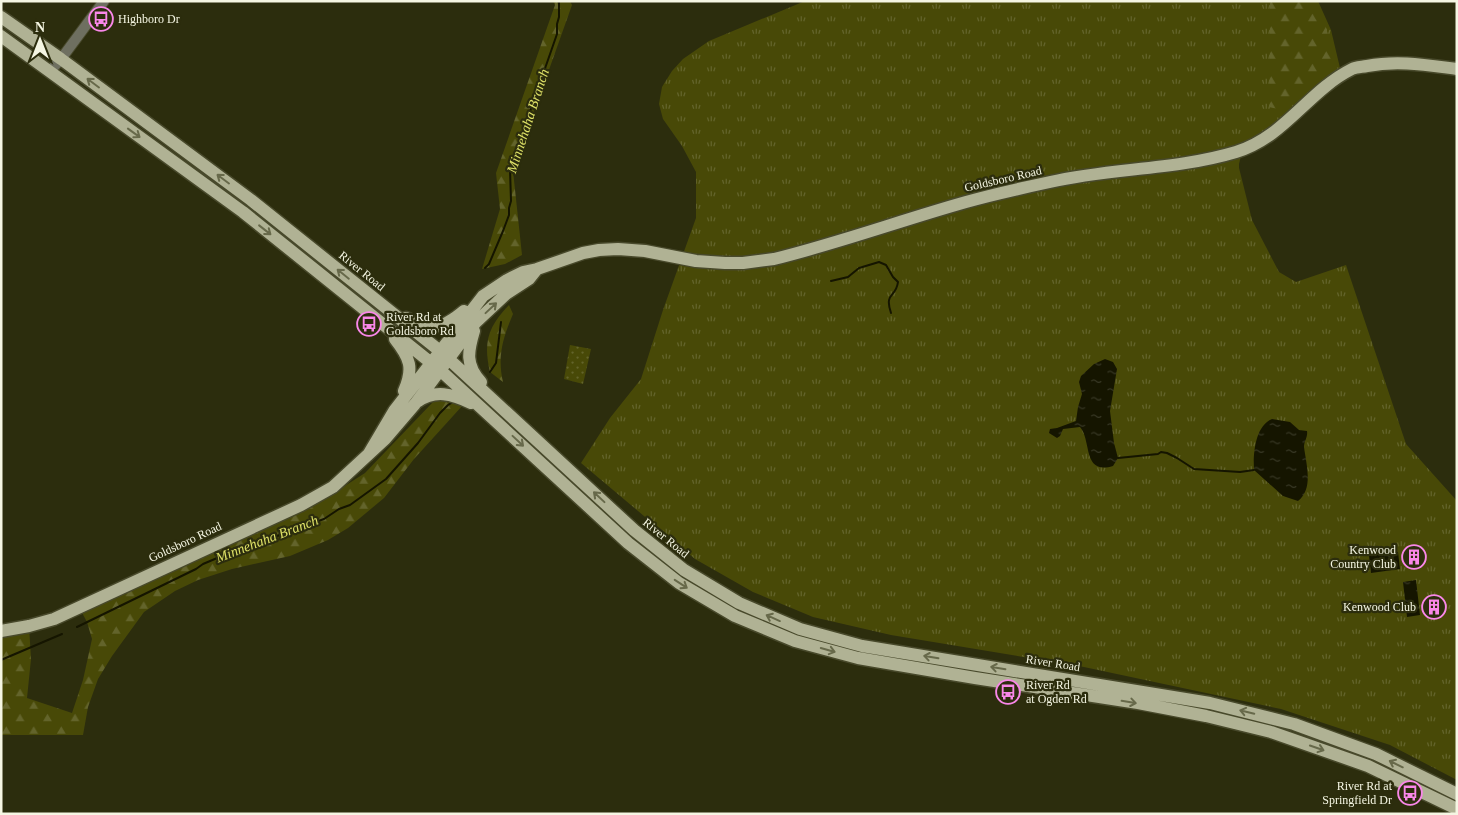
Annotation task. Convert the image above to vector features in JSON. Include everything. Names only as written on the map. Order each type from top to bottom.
[{"type":"main road","name":"River Road","points":[[1,17],[61,59],[251,200],[444,355],[634,530],[684,570],[740,603],[800,629],[862,646],[1210,703],[1294,724],[1376,754],[1457,794]]},
{"type":"main road","points":[[1,36],[243,212],[436,366],[628,543],[679,583],[735,616],[795,641],[858,658],[1138,703],[1206,716],[1271,732],[1368,766],[1457,809]]},
{"type":"main road","name":"Goldsboro Road","points":[[368,455],[394,412],[436,366],[483,296],[523,272],[576,255],[599,250],[618,249],[646,251],[696,261],[725,263],[774,259],[1009,191],[1081,176],[1185,162],[1222,156],[1238,151],[1266,138],[1278,130],[1325,86],[1353,69],[1405,63],[1457,69]]},
{"type":"main road","name":"Goldsboro Road","points":[[444,355],[506,294],[529,279],[537,269]]},
{"type":"main road","points":[[370,295],[399,315],[421,325],[435,327],[449,323],[483,296]]},
{"type":"main road","points":[[476,322],[468,352],[469,360],[477,378],[503,409]]},
{"type":"main road","points":[[386,326],[403,349],[409,364],[409,377],[394,412]]},
{"type":"main road","name":"Goldsboro Road","points":[[1,631],[54,619],[301,505],[333,487],[397,426],[415,404],[436,366]]},
{"type":"main road","points":[[415,404],[424,398],[442,394],[452,395],[482,408]]},
{"type":"street","points":[[50,71],[104,1]]},
{"type":"green space","points":[[553,1],[570,1],[572,5],[513,171],[522,255],[505,264],[482,269],[500,209],[496,173],[555,5]]},
{"type":"green space","points":[[805,1],[1318,1],[1331,30],[1340,68],[1323,80],[1273,126],[1244,143],[1239,168],[1252,220],[1279,272],[1296,282],[1346,265],[1406,444],[1457,501],[1457,780],[1390,745],[1281,709],[1084,667],[891,635],[813,617],[753,592],[695,559],[581,463],[610,418],[641,379],[696,218],[696,172],[682,146],[663,119],[659,104],[662,87],[672,71],[683,59],[709,41]]},
{"type":"green space","points":[[1270,1],[1317,1],[1336,65],[1282,110],[1269,107]]},
{"type":"green space","points":[[509,305],[513,314],[502,347],[501,373],[503,382],[490,372],[487,343],[496,321]]},
{"type":"green space","points":[[570,345],[591,349],[583,384],[564,379]]},
{"type":"green space","points":[[447,399],[463,405],[414,459],[384,498],[348,528],[328,540],[290,556],[232,569],[198,580],[175,591],[144,612],[98,679],[88,707],[83,735],[1,735],[1,631],[29,626],[31,659],[27,698],[72,713],[83,680],[92,639],[87,622],[79,607],[312,507],[365,473],[433,402]]},
{"type":"water","points":[[1105,359],[1113,362],[1117,369],[1110,411],[1118,458],[1113,466],[1103,467],[1096,466],[1092,461],[1084,433],[1080,427],[1063,429],[1057,438],[1049,433],[1050,429],[1076,421],[1082,394],[1079,382],[1081,376],[1094,364]]},
{"type":"water","points":[[1272,419],[1290,422],[1299,430],[1307,431],[1304,447],[1308,476],[1306,490],[1298,501],[1283,496],[1254,470],[1256,441],[1262,428]]},
{"type":"water","points":[[1398,552],[1400,569],[1371,573],[1369,556]]},
{"type":"water","points":[[1416,580],[1420,615],[1407,617],[1403,582]]},
{"type":"waterway","name":"Minnehaha Branch","points":[[485,268],[489,264],[509,215],[511,201],[510,169],[557,34],[559,1]]},
{"type":"waterway","points":[[831,281],[848,277],[859,268],[879,262],[886,265],[898,282],[889,302],[891,313]]},
{"type":"waterway","name":"Minnehaha Branch","points":[[490,372],[496,363],[501,322]]},
{"type":"waterway","name":"Minnehaha Branch","points":[[77,627],[203,564],[248,545],[294,529],[298,530],[350,505],[386,479],[418,443],[440,413],[453,402]]},
{"type":"waterway","points":[[1118,458],[1158,454],[1161,452],[1177,458],[1194,469],[1240,472],[1254,470]]},
{"type":"waterway","name":"Minnehaha Branch","points":[[1,660],[62,634]]},
{"type":"place","name":"Highboro Dr","points":[[101,19]]},
{"type":"place","name":"River Rd at Goldsboro Rd","points":[[369,324]]},
{"type":"place","name":"Kenwood Country Club","points":[[1414,557]]},
{"type":"place","name":"Kenwood Club","points":[[1434,607]]},
{"type":"place","name":"River Rd at Ogden Rd","points":[[1008,692]]},
{"type":"place","name":"River Rd at Springfield Dr","points":[[1410,793]]}]
